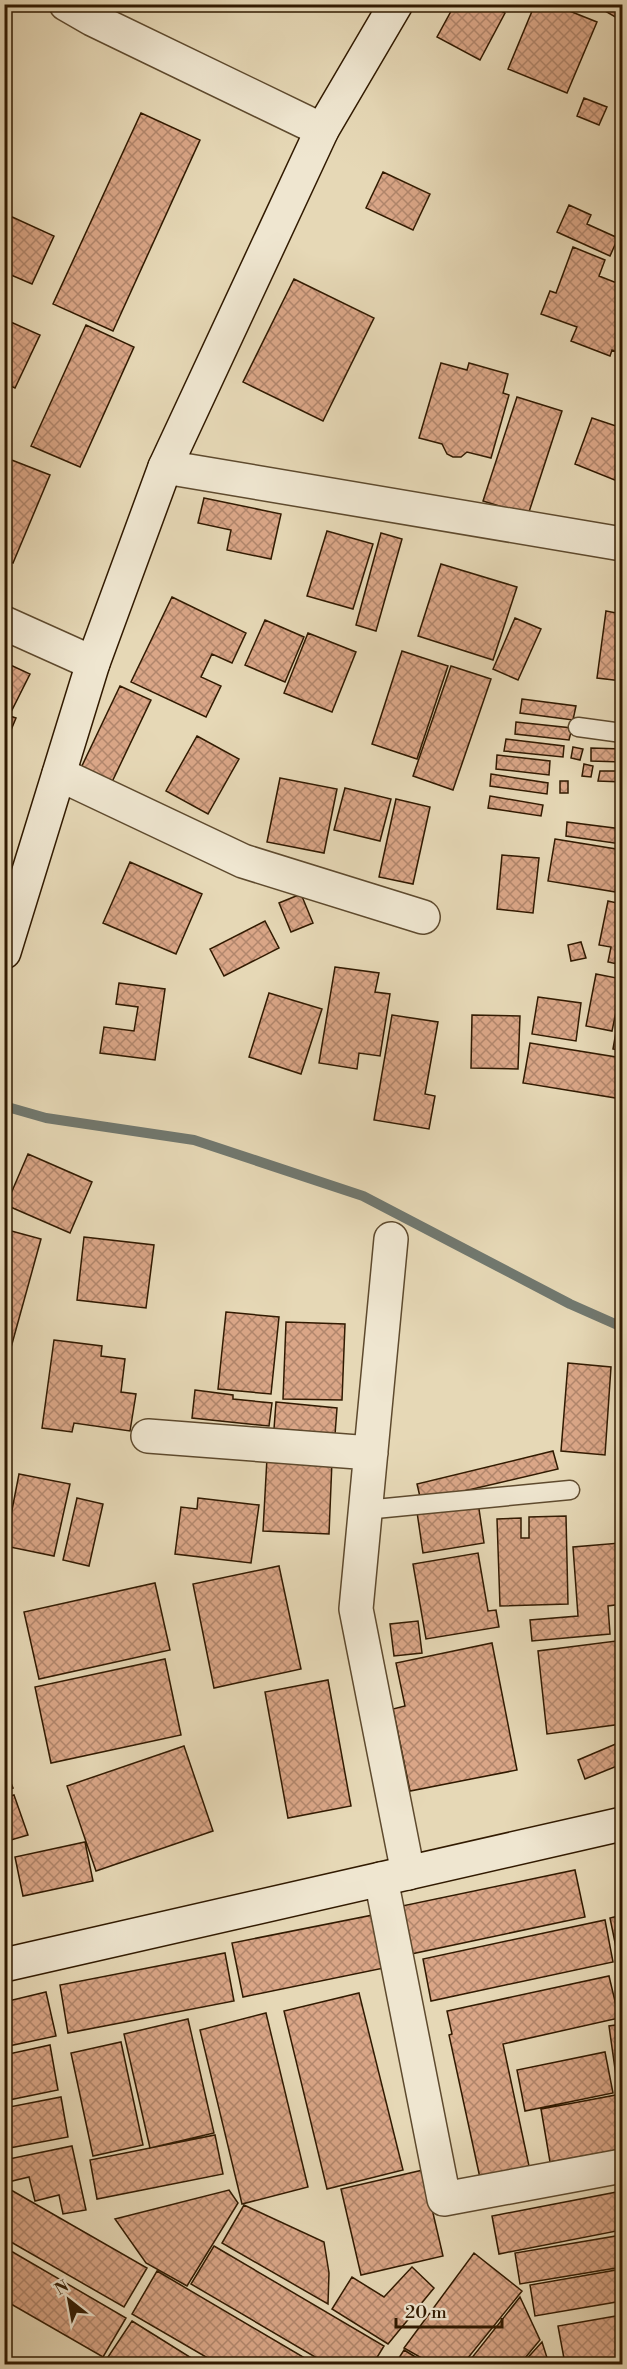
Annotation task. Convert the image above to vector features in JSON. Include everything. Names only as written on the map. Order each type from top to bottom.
[{"type":"street","points":[[66,4],[92,19],[322,130]]},
{"type":"street","points":[[4,952],[93,663],[165,467],[322,130],[396,4]]},
{"type":"street","points":[[165,467],[622,544]]},
{"type":"street","points":[[4,623],[93,663]]},
{"type":"street","points":[[60,774],[243,861],[423,917]]},
{"type":"street","points":[[391,1239],[356,1610],[444,2199],[622,2166]]},
{"type":"street","points":[[148,1436],[371,1453]]},
{"type":"street","points":[[4,1965],[622,1824]]},
{"type":"lane","points":[[578,727],[622,733]]},
{"type":"lane","points":[[365,1510],[570,1490]]},
{"type":"building","points":[[455,4],[489,4],[505,13],[480,60],[437,37]]},
{"type":"building","points":[[535,4],[552,4],[597,22],[567,93],[508,69]]},
{"type":"building","points":[[593,4],[622,4],[622,7],[617,18]]},
{"type":"building","points":[[584,98],[607,107],[599,125],[577,116]]},
{"type":"building","points":[[141,113],[200,140],[113,331],[53,304]]},
{"type":"building","points":[[383,172],[430,194],[413,230],[366,208]]},
{"type":"building","points":[[569,205],[591,215],[587,224],[618,238],[610,256],[557,232]]},
{"type":"building","points":[[10,216],[54,236],[32,284],[4,272],[4,227]]},
{"type":"building","points":[[573,247],[605,260],[599,276],[622,285],[622,354],[612,350],[610,356],[571,341],[577,327],[541,314],[550,291],[556,293]]},
{"type":"building","points":[[294,279],[374,318],[323,421],[243,382]]},
{"type":"building","points":[[4,319],[40,335],[15,388],[4,383]]},
{"type":"building","points":[[86,325],[134,347],[80,467],[31,446]]},
{"type":"building","points":[[441,363],[467,370],[469,363],[508,374],[503,393],[509,395],[491,458],[467,452],[461,457],[453,457],[447,454],[442,444],[419,438]]},
{"type":"building","points":[[517,397],[562,411],[528,515],[483,501]]},
{"type":"building","points":[[592,418],[622,428],[622,483],[575,464]]},
{"type":"building","points":[[4,457],[50,475],[13,563],[4,559]]},
{"type":"building","points":[[204,498],[281,514],[271,559],[227,550],[231,530],[198,523]]},
{"type":"building","points":[[327,531],[373,544],[353,609],[307,596]]},
{"type":"building","points":[[381,533],[402,539],[376,631],[356,625]]},
{"type":"building","points":[[441,564],[517,587],[493,660],[418,636]]},
{"type":"building","points":[[172,597],[246,633],[232,663],[212,654],[201,677],[221,686],[206,717],[131,682]]},
{"type":"building","points":[[606,611],[622,614],[622,681],[597,678]]},
{"type":"building","points":[[515,618],[541,629],[518,680],[493,669]]},
{"type":"building","points":[[265,620],[304,637],[285,682],[245,665]]},
{"type":"building","points":[[308,633],[356,652],[332,712],[284,693]]},
{"type":"building","points":[[402,651],[448,666],[417,759],[372,744]]},
{"type":"building","points":[[4,662],[30,674],[11,712],[4,709]]},
{"type":"building","points":[[451,666],[491,679],[453,790],[413,776]]},
{"type":"building","points":[[120,686],[151,700],[111,784],[80,770]]},
{"type":"building","points":[[522,699],[576,706],[573,720],[520,713]]},
{"type":"building","points":[[4,714],[16,718],[4,747]]},
{"type":"building","points":[[516,722],[572,728],[569,740],[515,734]]},
{"type":"building","points":[[197,736],[239,759],[208,814],[166,791]]},
{"type":"building","points":[[506,739],[564,746],[563,757],[504,751]]},
{"type":"building","points":[[573,747],[583,749],[580,760],[571,758]]},
{"type":"building","points":[[591,748],[622,749],[622,762],[591,761]]},
{"type":"building","points":[[497,755],[550,761],[549,775],[496,769]]},
{"type":"building","points":[[584,764],[593,766],[591,777],[582,776]]},
{"type":"building","points":[[600,771],[622,771],[622,782],[598,781]]},
{"type":"building","points":[[491,774],[548,783],[547,794],[490,786]]},
{"type":"building","points":[[280,778],[337,789],[324,853],[267,842]]},
{"type":"building","points":[[560,781],[568,781],[568,793],[560,793]]},
{"type":"building","points":[[345,788],[391,799],[380,841],[334,830]]},
{"type":"building","points":[[490,796],[543,805],[541,816],[488,808]]},
{"type":"building","points":[[396,799],[430,807],[413,884],[379,877]]},
{"type":"building","points":[[567,822],[622,829],[621,844],[566,836]]},
{"type":"building","points":[[555,839],[622,850],[622,893],[548,881]]},
{"type":"building","points":[[502,855],[539,858],[533,913],[497,909]]},
{"type":"building","points":[[130,862],[202,894],[176,954],[103,923]]},
{"type":"building","points":[[301,894],[313,923],[291,932],[279,903]]},
{"type":"building","points":[[608,901],[622,904],[622,965],[608,962],[611,947],[599,945]]},
{"type":"building","points":[[265,921],[279,948],[224,976],[210,949]]},
{"type":"building","points":[[581,942],[586,958],[571,961],[568,945]]},
{"type":"building","points":[[335,967],[379,973],[375,992],[390,994],[380,1056],[359,1053],[357,1069],[319,1063]]},
{"type":"building","points":[[596,974],[622,979],[622,1008],[617,1007],[612,1031],[586,1026]]},
{"type":"building","points":[[119,983],[165,989],[155,1060],[100,1053],[104,1027],[134,1031],[138,1007],[116,1004]]},
{"type":"building","points":[[269,993],[322,1009],[301,1074],[249,1057]]},
{"type":"building","points":[[538,997],[581,1003],[576,1041],[532,1034]]},
{"type":"building","points":[[392,1015],[438,1022],[425,1094],[435,1096],[429,1129],[374,1120]]},
{"type":"building","points":[[472,1015],[520,1016],[518,1069],[471,1068]]},
{"type":"building","points":[[619,1015],[622,1016],[622,1051],[613,1049]]},
{"type":"building","points":[[530,1043],[622,1058],[622,1099],[523,1083]]},
{"type":"building","points":[[28,1154],[92,1182],[70,1233],[6,1205]]},
{"type":"building","points":[[4,1229],[41,1239],[7,1362],[4,1362]]},
{"type":"building","points":[[84,1237],[154,1245],[146,1308],[77,1300]]},
{"type":"building","points":[[226,1312],[279,1317],[271,1394],[218,1389]]},
{"type":"building","points":[[286,1322],[345,1324],[342,1400],[283,1399]]},
{"type":"building","points":[[54,1340],[102,1346],[101,1356],[125,1359],[121,1392],[136,1394],[130,1431],[74,1423],[72,1432],[42,1428]]},
{"type":"building","points":[[568,1363],[611,1367],[605,1455],[561,1451]]},
{"type":"building","points":[[195,1390],[233,1395],[233,1399],[272,1403],[269,1426],[192,1418]]},
{"type":"building","points":[[276,1402],[337,1408],[335,1435],[274,1429]]},
{"type":"building","points":[[553,1451],[558,1469],[421,1501],[417,1484]]},
{"type":"building","points":[[267,1458],[332,1461],[329,1534],[263,1531]]},
{"type":"building","points":[[19,1474],[70,1484],[54,1556],[5,1546]]},
{"type":"building","points":[[77,1498],[103,1504],[89,1566],[63,1560]]},
{"type":"building","points":[[198,1498],[259,1505],[251,1563],[175,1554],[181,1507],[197,1509]]},
{"type":"building","points":[[478,1502],[484,1543],[423,1553],[417,1512]]},
{"type":"building","points":[[566,1516],[568,1604],[500,1606],[497,1519],[521,1518],[521,1538],[529,1538],[529,1517]]},
{"type":"building","points":[[620,1543],[622,1604],[608,1606],[610,1634],[532,1641],[530,1620],[578,1616],[573,1547]]},
{"type":"building","points":[[478,1553],[488,1611],[496,1610],[499,1627],[426,1639],[413,1564]]},
{"type":"building","points":[[279,1566],[301,1669],[214,1688],[193,1584]]},
{"type":"building","points":[[155,1583],[170,1650],[39,1679],[24,1612]]},
{"type":"building","points":[[418,1621],[422,1653],[394,1656],[390,1624]]},
{"type":"building","points":[[616,1641],[622,1696],[622,1724],[547,1734],[538,1651]]},
{"type":"building","points":[[492,1643],[517,1770],[410,1791],[393,1709],[405,1706],[396,1663]]},
{"type":"building","points":[[165,1659],[181,1735],[51,1763],[35,1687]]},
{"type":"building","points":[[328,1680],[351,1806],[288,1818],[265,1692]]},
{"type":"building","points":[[618,1743],[622,1753],[622,1764],[585,1779],[578,1760]]},
{"type":"building","points":[[184,1746],[213,1831],[96,1871],[67,1786]]},
{"type":"building","points":[[4,1766],[13,1788],[4,1791]]},
{"type":"building","points":[[14,1795],[28,1835],[4,1842],[4,1798]]},
{"type":"building","points":[[85,1842],[93,1881],[23,1896],[15,1857]]},
{"type":"building","points":[[575,1870],[585,1917],[411,1954],[402,1906]]},
{"type":"building","points":[[373,1915],[384,1968],[243,1997],[232,1943]]},
{"type":"building","points":[[622,1915],[622,1977],[610,1918]]},
{"type":"building","points":[[605,1920],[613,1962],[431,2001],[423,1959]]},
{"type":"building","points":[[225,1953],[234,2001],[68,2033],[60,1985]]},
{"type":"building","points":[[609,1976],[619,2018],[503,2044],[529,2166],[480,2178],[449,2035],[452,2034],[447,2011]]},
{"type":"building","points":[[46,1992],[56,2036],[4,2047],[4,2002]]},
{"type":"building","points":[[359,1993],[403,2170],[327,2189],[284,2011]]},
{"type":"building","points":[[266,2013],[308,2187],[242,2204],[200,2030]]},
{"type":"building","points":[[188,2019],[214,2133],[150,2148],[124,2034]]},
{"type":"building","points":[[622,2024],[622,2119],[609,2026]]},
{"type":"building","points":[[121,2042],[143,2145],[93,2156],[71,2053]]},
{"type":"building","points":[[50,2045],[58,2090],[4,2101],[4,2055]]},
{"type":"building","points":[[605,2052],[613,2093],[525,2111],[517,2070]]},
{"type":"building","points":[[616,2095],[622,2131],[622,2149],[550,2162],[541,2109]]},
{"type":"building","points":[[61,2097],[68,2137],[4,2149],[4,2108]]},
{"type":"building","points":[[215,2135],[223,2174],[97,2199],[90,2160]]},
{"type":"building","points":[[72,2146],[86,2210],[63,2214],[59,2195],[35,2201],[29,2177],[8,2182],[4,2160]]},
{"type":"building","points":[[423,2170],[443,2256],[361,2275],[341,2189]]},
{"type":"building","points":[[4,2186],[147,2268],[124,2307],[4,2238]]},
{"type":"building","points":[[229,2190],[238,2203],[187,2286],[146,2263],[115,2219]]},
{"type":"building","points":[[622,2191],[622,2230],[499,2254],[492,2216]]},
{"type":"building","points":[[244,2205],[324,2242],[329,2273],[328,2304],[222,2243]]},
{"type":"building","points":[[622,2235],[622,2267],[520,2284],[515,2253]]},
{"type":"building","points":[[214,2246],[384,2346],[373,2364],[327,2364],[191,2284]]},
{"type":"building","points":[[4,2247],[126,2318],[103,2357],[4,2300]]},
{"type":"building","points":[[474,2253],[522,2291],[463,2364],[432,2364],[404,2348]]},
{"type":"building","points":[[412,2267],[434,2288],[388,2344],[332,2309],[352,2277],[384,2297]]},
{"type":"building","points":[[622,2269],[622,2301],[535,2316],[530,2285]]},
{"type":"building","points":[[157,2271],[315,2364],[218,2364],[132,2314]]},
{"type":"building","points":[[520,2297],[540,2340],[520,2364],[467,2364]]},
{"type":"building","points":[[622,2315],[622,2364],[565,2364],[558,2326]]},
{"type":"building","points":[[132,2321],[201,2364],[119,2364],[108,2357]]},
{"type":"building","points":[[542,2342],[549,2364],[522,2364]]},
{"type":"building","points":[[404,2350],[427,2364],[395,2364]]},
{"type":"waterway","points":[[4,1106],[46,1118],[194,1140],[363,1196],[570,1304],[622,1327]]}]
